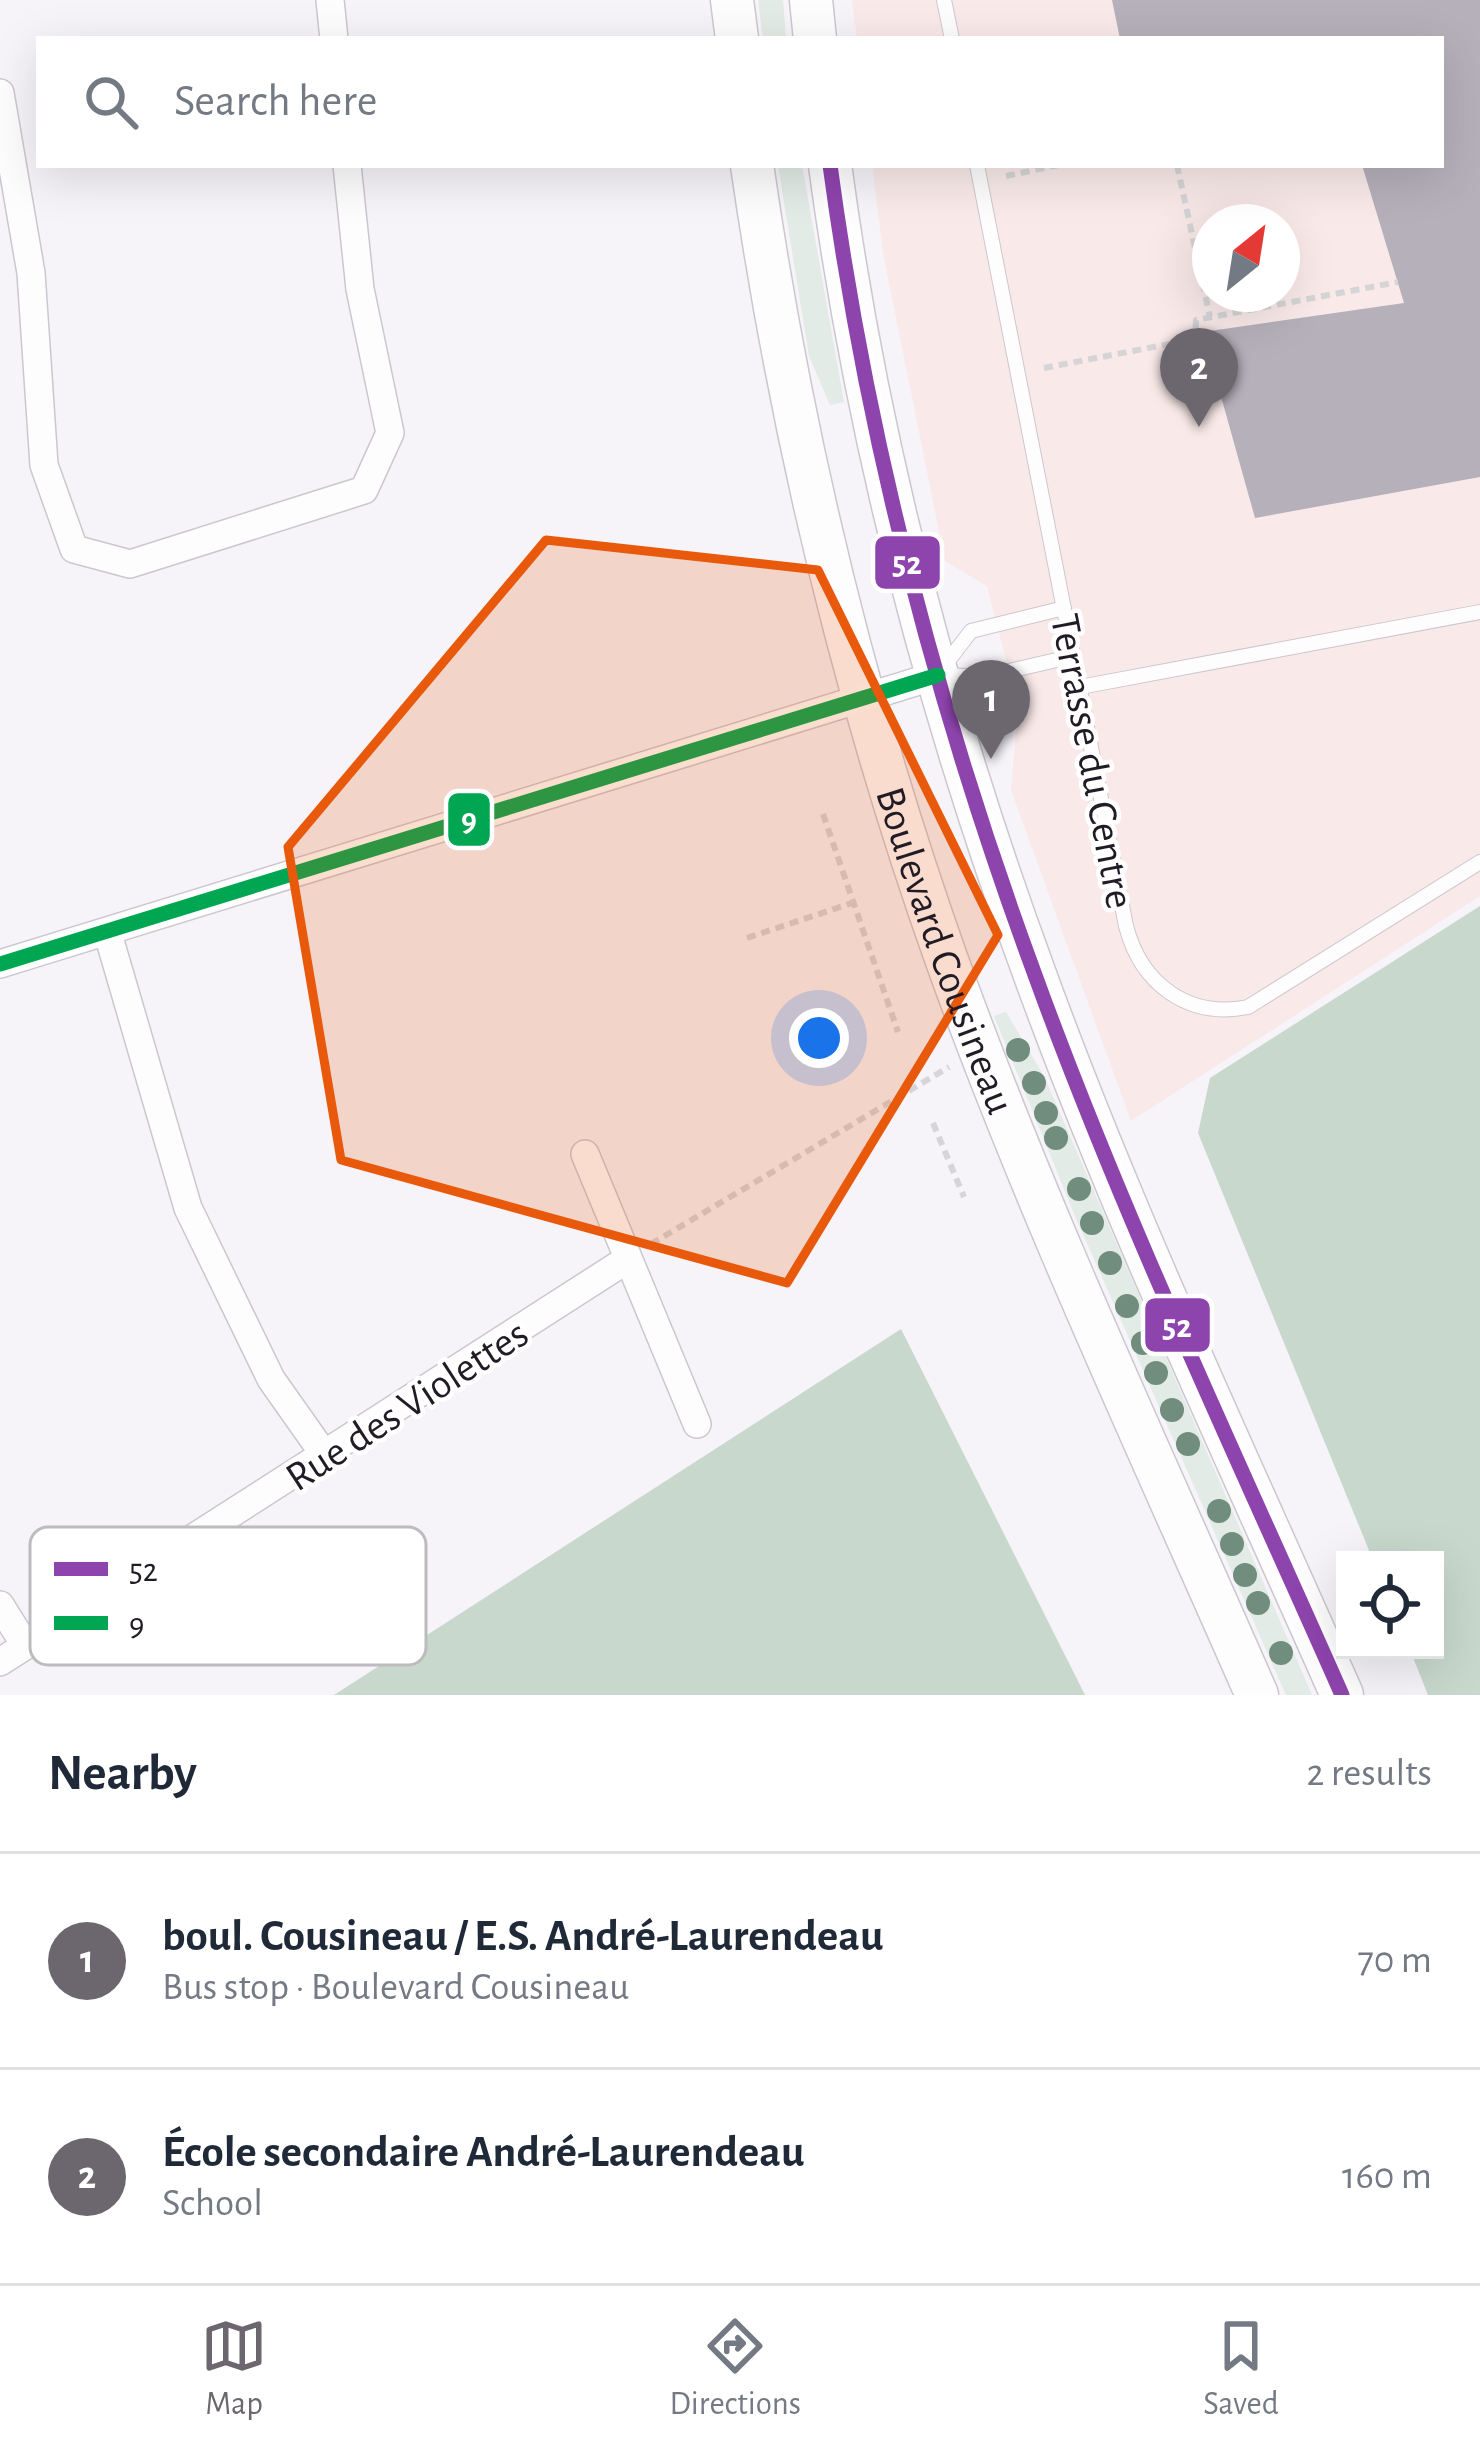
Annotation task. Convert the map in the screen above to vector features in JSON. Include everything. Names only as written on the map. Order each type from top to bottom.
[{"type":"main road","points":[[733,0],[736,36]]},
{"type":"main road","points":[[811,0],[814,36]]},
{"type":"main road","name":"Boulevard Cousineau","points":[[753,168],[800,434],[863,699],[940,940],[1023,1159],[1257,1695]]},
{"type":"main road","name":"Boulevard Cousineau","points":[[831,168],[874,413],[938,675],[1003,886],[1069,1065],[1342,1695]]},
{"type":"street","points":[[330,0],[334,36]]},
{"type":"street","points":[[0,93],[31,273],[44,465],[74,549],[130,564],[364,490],[390,434],[360,289],[347,168]]},
{"type":"street","points":[[0,964],[938,675]]},
{"type":"street","points":[[108,934],[188,1208],[271,1379],[326,1457]]},
{"type":"street","points":[[585,1154],[697,1424]]},
{"type":"street","name":"Rue des Violettes","points":[[214,1527],[628,1258]]},
{"type":"street","points":[[0,1605],[25,1645]]},
{"type":"street","name":"Rue des Violettes","points":[[0,1662],[30,1642]]},
{"type":"lane","points":[[944,0],[951,36]]},
{"type":"lane","name":"Terrasse du Centre","points":[[978,168],[1130,942],[1159,986],[1183,1002],[1222,1010],[1261,1002],[1480,862]]},
{"type":"lane","points":[[938,675],[971,631],[1064,608]]},
{"type":"lane","points":[[1081,687],[1480,612]]},
{"type":"lane","points":[[938,675],[983,677],[1074,656]]},
{"type":"path","points":[[1006,176],[1045,168]]},
{"type":"path","points":[[1179,168],[1210,317]]},
{"type":"path","points":[[1044,368],[1195,339],[1196,320],[1398,282]]},
{"type":"path","points":[[823,814],[898,1032]]},
{"type":"path","points":[[748,938],[852,904]]},
{"type":"path","points":[[628,1258],[954,1064]]},
{"type":"path","points":[[933,1123],[964,1197]]},
{"type":"highlighted area","points":[[546,540],[818,570],[998,935],[787,1283],[341,1160],[288,847]]},
{"type":"shaded area","points":[[758,0],[783,0],[786,36],[763,36]]},
{"type":"shaded area","points":[[852,0],[1480,0],[1480,896],[1131,1121],[1011,790],[1018,707],[987,586],[945,561],[883,253],[872,168],[1444,168],[1444,36],[857,36]]},
{"type":"shaded area","points":[[778,168],[803,168],[844,402],[830,405],[809,356]]},
{"type":"shaded area","points":[[1006,1012],[1044,1076],[1312,1695],[1286,1695],[1075,1216],[994,1016]]},
{"type":"green space","points":[[1480,906],[1480,1695],[1428,1695],[1414,1659],[1444,1659],[1444,1551],[1369,1551],[1198,1133],[1210,1078]]},
{"type":"green space","points":[[901,1329],[1085,1695],[334,1695],[380,1665],[426,1665],[426,1636]]},
{"type":"building","points":[[1112,0],[1480,0],[1480,477],[1255,518],[1203,332],[1404,303],[1363,168],[1444,168],[1444,36],[1119,36]]},
{"type":"transit line","name":"52","points":[[830,168],[864,371],[910,576],[1000,877],[1106,1157],[1342,1695]]},
{"type":"transit line","name":"9","points":[[0,964],[938,675]]},
{"type":"place","name":"École secondaire André-Laurendeau","points":[[1199,427]]},
{"type":"place","name":"boul. Cousineau / E.S. André-Laurendeau","points":[[991,759]]}]
